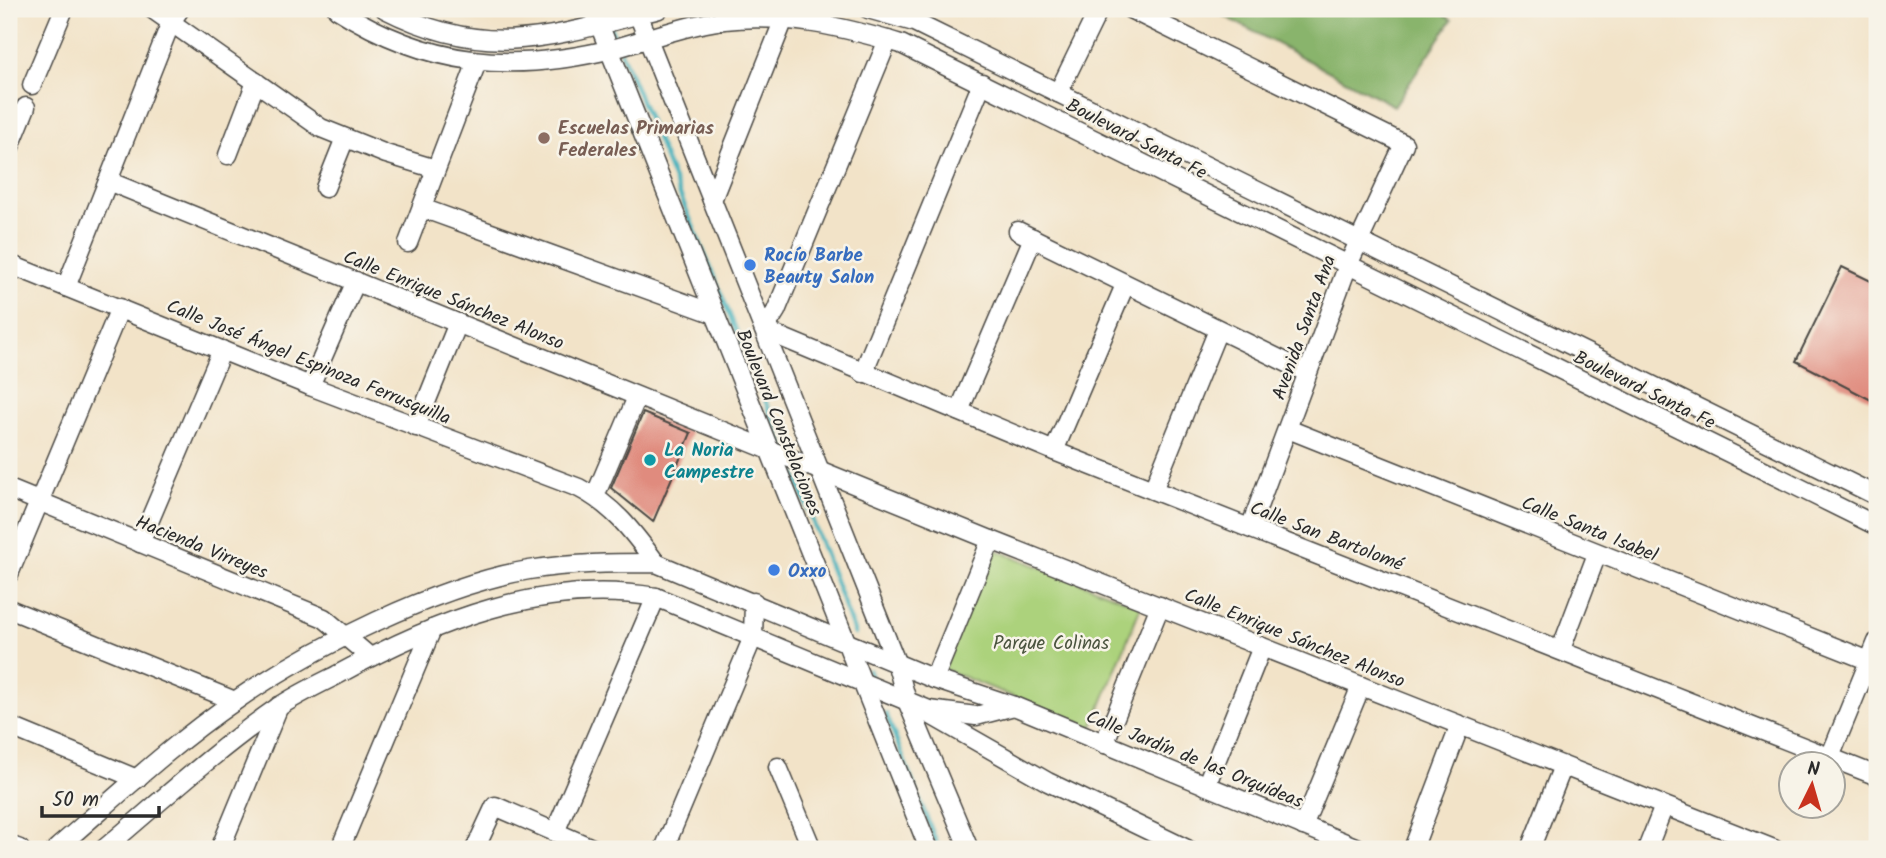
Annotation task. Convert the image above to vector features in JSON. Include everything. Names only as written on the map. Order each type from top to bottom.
[{"type":"street","points":[[32,85],[64,9]]},
{"type":"street","points":[[152,9],[176,15],[256,82],[321,128],[436,169]]},
{"type":"street","name":"Boulevard Santa Fe","points":[[337,9],[415,48],[477,62],[506,65],[552,62],[723,20],[784,19],[822,24],[888,40],[924,53],[1877,527]]},
{"type":"street","points":[[385,9],[433,29],[487,41],[551,37],[600,19],[659,9]]},
{"type":"street","name":"Boulevard Santa Fe","points":[[868,9],[914,22],[1877,496]]},
{"type":"street","points":[[1058,93],[1099,9]]},
{"type":"street","name":"Avenida Santa Ana","points":[[1130,9],[1404,144],[1348,265],[1250,528]]},
{"type":"street","name":"Boulevard Constelaciones","points":[[633,14],[712,200],[896,662],[907,701],[969,849]]},
{"type":"street","points":[[66,288],[176,15]]},
{"type":"street","name":"Boulevard Constelaciones","points":[[600,19],[614,48],[715,314],[776,451],[844,639],[929,849]]},
{"type":"street","points":[[712,200],[784,19]]},
{"type":"street","points":[[764,330],[776,311],[888,40]]},
{"type":"street","points":[[408,243],[477,62]]},
{"type":"street","points":[[228,155],[256,82]]},
{"type":"street","points":[[863,373],[982,83]]},
{"type":"street","points":[[9,147],[26,107]]},
{"type":"street","points":[[325,188],[345,138]]},
{"type":"street","name":"Calle Enrique Sánchez Alonso","points":[[108,181],[991,540],[1766,848]]},
{"type":"street","points":[[422,208],[715,314]]},
{"type":"street","points":[[959,411],[1026,234],[1306,372]]},
{"type":"street","name":"Calle José Ángel Espinoza Ferrusquilla","points":[[10,269],[120,308],[310,386],[594,496],[629,525],[656,563]]},
{"type":"street","points":[[310,386],[356,281]]},
{"type":"street","points":[[1054,451],[1125,285]]},
{"type":"street","points":[[9,574],[120,308]]},
{"type":"street","points":[[415,427],[458,323]]},
{"type":"street","name":"Calle San Bartolomé","points":[[764,330],[1054,451],[1813,750]]},
{"type":"street","points":[[1153,490],[1218,330]]},
{"type":"street","points":[[140,543],[222,350]]},
{"type":"street","points":[[594,496],[637,397]]},
{"type":"street","name":"Calle Santa Isabel","points":[[1288,429],[1873,663]]},
{"type":"street","name":"Hacienda Virreyes","points":[[9,489],[324,618],[370,657]]},
{"type":"street","points":[[934,679],[991,540]]},
{"type":"street","points":[[1561,649],[1597,554]]},
{"type":"street","points":[[56,849],[137,779],[235,701],[348,636],[471,583],[552,568],[656,563]]},
{"type":"street","name":"Calle Jardín de las Orquídeas","points":[[656,563],[844,639],[934,679],[1014,706],[1360,849]]},
{"type":"street","points":[[104,849],[279,706],[370,657],[432,629],[474,613],[554,594],[633,593],[656,597],[929,710],[976,716],[1014,706]]},
{"type":"street","points":[[555,832],[656,597]]},
{"type":"street","points":[[664,849],[752,637],[754,602]]},
{"type":"street","points":[[1104,744],[1160,606]]},
{"type":"street","points":[[9,608],[235,701]]},
{"type":"street","points":[[340,849],[432,629]]},
{"type":"street","points":[[1833,750],[1873,663],[1877,642]]},
{"type":"street","points":[[1206,786],[1262,647]]},
{"type":"street","points":[[1303,826],[1361,686]]},
{"type":"street","points":[[907,701],[1048,782],[1188,849]]},
{"type":"street","points":[[220,849],[279,706]]},
{"type":"street","points":[[1413,849],[1460,725]]},
{"type":"street","points":[[9,726],[137,779]]},
{"type":"street","name":"Calle San Bartolomé","points":[[1848,764],[1877,776]]},
{"type":"street","points":[[1530,849],[1563,766]]},
{"type":"street","points":[[778,767],[812,849]]},
{"type":"street","points":[[475,849],[495,806],[594,849]]},
{"type":"street","points":[[1647,849],[1664,806]]},
{"type":"street","points":[[9,845],[20,849]]},
{"type":"green space","points":[[1211,9],[1438,9],[1452,20],[1394,106]]},
{"type":"green space","name":"Parque Colinas","points":[[988,547],[1141,606],[1092,728],[941,668]]},
{"type":"building","points":[[1842,267],[1877,284],[1877,403],[1796,361]]},
{"type":"building","name":"La Noria Campestre","points":[[643,413],[691,433],[653,522],[611,488]]},
{"type":"waterway","points":[[610,26],[618,44]]},
{"type":"waterway","points":[[621,52],[786,451]]},
{"type":"waterway","points":[[792,466],[855,634]]},
{"type":"waterway","points":[[869,670],[873,682]]},
{"type":"waterway","points":[[886,714],[939,849]]},
{"type":"place","name":"Escuelas Primarias Federales","points":[[544,138]]},
{"type":"place","name":"Rocío Barbe Beauty Salon","points":[[750,265]]},
{"type":"place","name":"La Noria Campestre","points":[[650,460]]},
{"type":"place","name":"Oxxo","points":[[774,570]]}]
